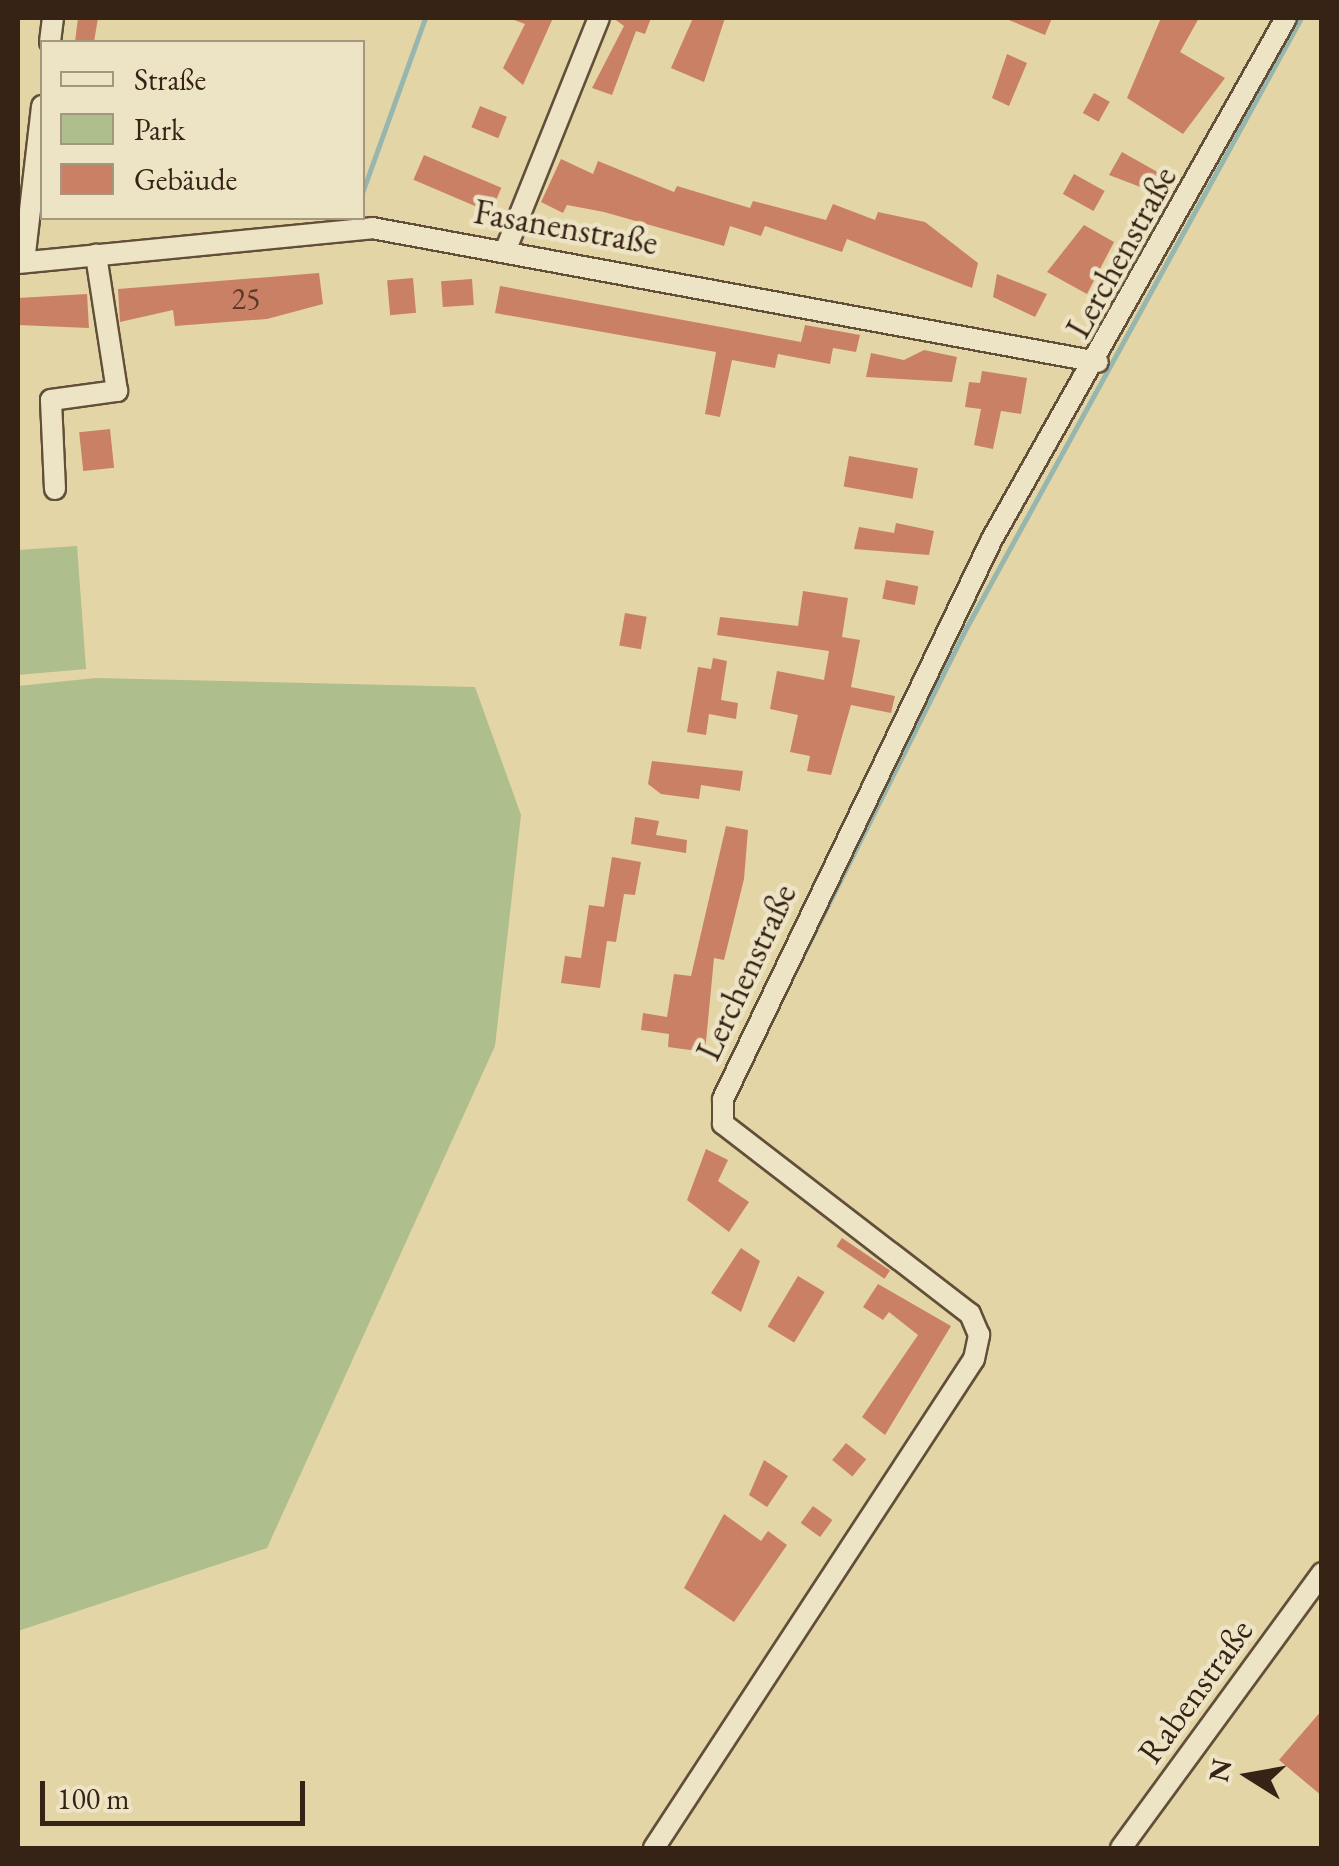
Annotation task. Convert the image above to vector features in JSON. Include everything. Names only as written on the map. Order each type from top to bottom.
[{"type":"street","points":[[506,248],[599,18]]},
{"type":"street","name":"Lerchenstraße","points":[[654,1848],[974,1359],[970,1314],[720,1113],[901,718],[1286,18]]},
{"type":"street","points":[[21,263],[40,121]]},
{"type":"street","name":"Fasanenstraße","points":[[21,263],[372,228],[506,248],[1098,362]]},
{"type":"street","points":[[55,489],[51,400],[118,390],[96,255]]},
{"type":"street","name":"Rabenstraße","points":[[1121,1848],[1322,1572]]},
{"type":"green space","points":[[77,546],[86,669],[18,675],[18,550]]},
{"type":"green space","points":[[96,678],[475,687],[521,815],[495,1046],[267,1548],[18,1631],[18,686]]},
{"type":"building","points":[[78,18],[98,18],[94,40],[75,40]]},
{"type":"building","points":[[509,18],[553,18],[523,85],[503,68],[525,24]]},
{"type":"building","points":[[613,18],[651,18],[645,34],[636,31],[612,95],[592,88],[624,26]]},
{"type":"building","points":[[693,18],[725,18],[704,82],[671,68]]},
{"type":"building","points":[[1004,18],[1052,18],[1045,35]]},
{"type":"building","points":[[1161,18],[1199,18],[1180,52],[1225,78],[1183,134],[1127,98]]},
{"type":"building","points":[[1007,54],[1027,63],[1009,106],[992,98]]},
{"type":"building","points":[[1094,93],[1110,102],[1099,122],[1083,113]]},
{"type":"building","points":[[480,106],[507,117],[498,138],[471,127]]},
{"type":"building","points":[[1122,152],[1161,174],[1151,191],[1109,175]]},
{"type":"building","points":[[424,155],[501,188],[491,213],[413,180]]},
{"type":"building","points":[[561,159],[593,174],[598,161],[674,192],[677,186],[750,208],[753,201],[826,220],[833,204],[875,220],[878,212],[925,222],[978,263],[972,288],[847,239],[842,252],[765,226],[761,236],[730,226],[724,246],[604,212],[567,205],[563,213],[541,202]]},
{"type":"building","points":[[1074,174],[1105,191],[1093,211],[1063,194]]},
{"type":"building","points":[[1084,225],[1114,242],[1087,294],[1047,272]]},
{"type":"building","points":[[319,273],[323,304],[267,319],[175,326],[173,310],[120,322],[118,289]]},
{"type":"building","points":[[997,274],[1047,294],[1035,317],[993,297]]},
{"type":"building","points":[[413,278],[416,313],[390,315],[387,280]]},
{"type":"building","points":[[472,279],[474,305],[443,307],[441,281]]},
{"type":"building","points":[[500,286],[801,342],[805,325],[860,335],[856,352],[833,348],[830,364],[778,354],[775,368],[732,360],[720,417],[705,414],[716,352],[495,313]]},
{"type":"building","points":[[87,294],[89,328],[18,325],[18,298]]},
{"type":"building","points":[[924,350],[957,357],[952,382],[866,377],[871,353],[904,360]]},
{"type":"building","points":[[982,371],[1027,378],[1021,414],[1001,411],[993,449],[974,445],[981,409],[965,407],[969,382],[980,383]]},
{"type":"building","points":[[110,429],[114,468],[83,471],[79,432]]},
{"type":"building","points":[[849,456],[918,468],[913,499],[844,487]]},
{"type":"building","points":[[896,523],[934,531],[929,555],[854,549],[859,527],[894,533]]},
{"type":"building","points":[[886,580],[918,586],[915,605],[882,599]]},
{"type":"building","points":[[803,591],[848,598],[842,637],[860,640],[851,687],[895,696],[891,713],[851,705],[831,775],[807,771],[810,756],[790,752],[798,715],[770,709],[777,671],[824,680],[829,651],[717,635],[720,617],[798,626]]},
{"type":"building","points":[[625,613],[647,617],[641,649],[619,645]]},
{"type":"building","points":[[713,658],[727,661],[721,700],[738,703],[736,719],[709,714],[706,735],[687,732],[698,667],[711,669]]},
{"type":"building","points":[[652,761],[743,771],[740,791],[701,785],[699,799],[661,794],[648,784]]},
{"type":"building","points":[[635,817],[659,821],[656,835],[687,840],[686,853],[631,844]]},
{"type":"building","points":[[726,826],[748,830],[744,879],[724,960],[714,958],[705,1052],[668,1047],[669,1034],[641,1030],[643,1013],[667,1017],[674,974],[691,976]]},
{"type":"building","points":[[612,857],[641,862],[635,895],[624,894],[616,942],[607,941],[600,988],[561,983],[565,956],[581,958],[589,905],[604,907]]},
{"type":"building","points":[[706,1149],[728,1160],[718,1181],[749,1202],[729,1232],[687,1200]]},
{"type":"building","points":[[842,1238],[890,1270],[884,1279],[836,1246]]},
{"type":"building","points":[[741,1248],[760,1261],[741,1312],[711,1293]]},
{"type":"building","points":[[798,1276],[825,1292],[794,1343],[768,1327]]},
{"type":"building","points":[[878,1284],[951,1326],[885,1435],[862,1417],[918,1335],[889,1312],[883,1320],[863,1307]]},
{"type":"building","points":[[846,1443],[866,1459],[852,1476],[832,1460]]},
{"type":"building","points":[[764,1460],[788,1476],[767,1507],[749,1495]]},
{"type":"building","points":[[813,1506],[832,1520],[820,1537],[801,1523]]},
{"type":"building","points":[[724,1514],[761,1541],[768,1531],[787,1545],[734,1622],[684,1588]]},
{"type":"building","points":[[1322,1710],[1322,1796],[1279,1760]]},
{"type":"waterway","points":[[365,185],[425,18]]},
{"type":"waterway","points":[[795,971],[965,630],[1300,20]]}]
